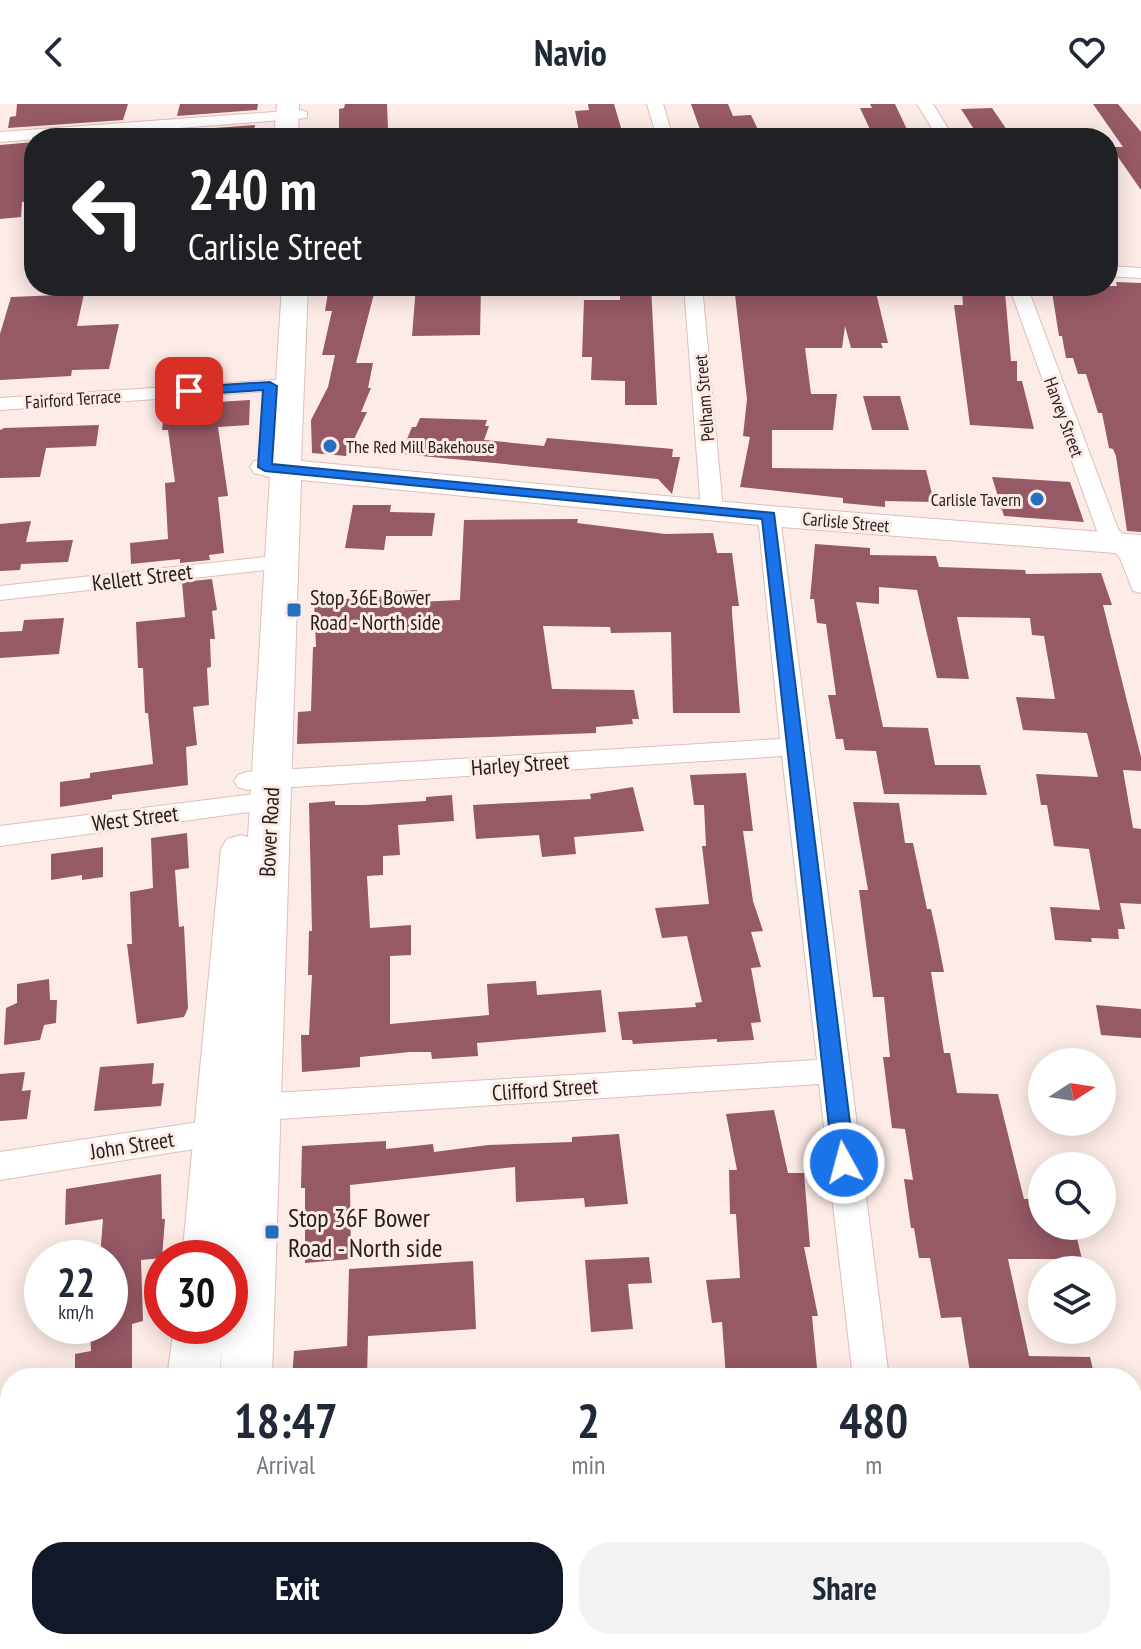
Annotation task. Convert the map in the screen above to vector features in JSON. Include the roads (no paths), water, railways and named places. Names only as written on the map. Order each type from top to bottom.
[{"type":"main road","name":"Bower Road","points":[[208,1240],[258,791],[280,385],[276,296]]},
{"type":"main road","name":"Bower Road","points":[[280,385],[293,296]]},
{"type":"main road","name":"Carlisle Street","points":[[276,468],[769,516],[1130,544]]},
{"type":"main road","name":"Bower Road","points":[[246,1368],[257,1107],[258,791]]},
{"type":"main road","points":[[194,1368],[197,1344]]},
{"type":"street","points":[[655,104],[662,128]]},
{"type":"street","points":[[925,104],[940,128]]},
{"type":"street","points":[[147,128],[294,119]]},
{"type":"street","points":[[0,137],[24,136]]},
{"type":"street","points":[[1118,272],[1141,273]]},
{"type":"street","name":"Pelham Street","points":[[694,296],[712,510]]},
{"type":"street","name":"Harvey Street","points":[[1022,296],[1106,526],[1130,544],[1141,586]]},
{"type":"street","name":"Fairford Terrace","points":[[0,404],[280,385]]},
{"type":"street","points":[[769,516],[832,1071],[870,1368]]},
{"type":"street","name":"Kellett Street","points":[[0,593],[272,563]]},
{"type":"street","name":"Harley Street","points":[[258,791],[794,747]]},
{"type":"street","name":"West Street","points":[[0,836],[258,791]]},
{"type":"street","name":"Clifford Street","points":[[257,1107],[832,1071]]},
{"type":"street","name":"John Street","points":[[0,1166],[219,1132],[257,1107]]},
{"type":"place","name":"The Red Mill Bakehouse","points":[[330,446]]},
{"type":"place","name":"Carlisle Tavern","points":[[1037,499]]},
{"type":"place","name":"Stop 36E Bower Road - North side","points":[[294,610]]},
{"type":"place","name":"Stop 36F Bower Road - North side","points":[[272,1232]]}]
